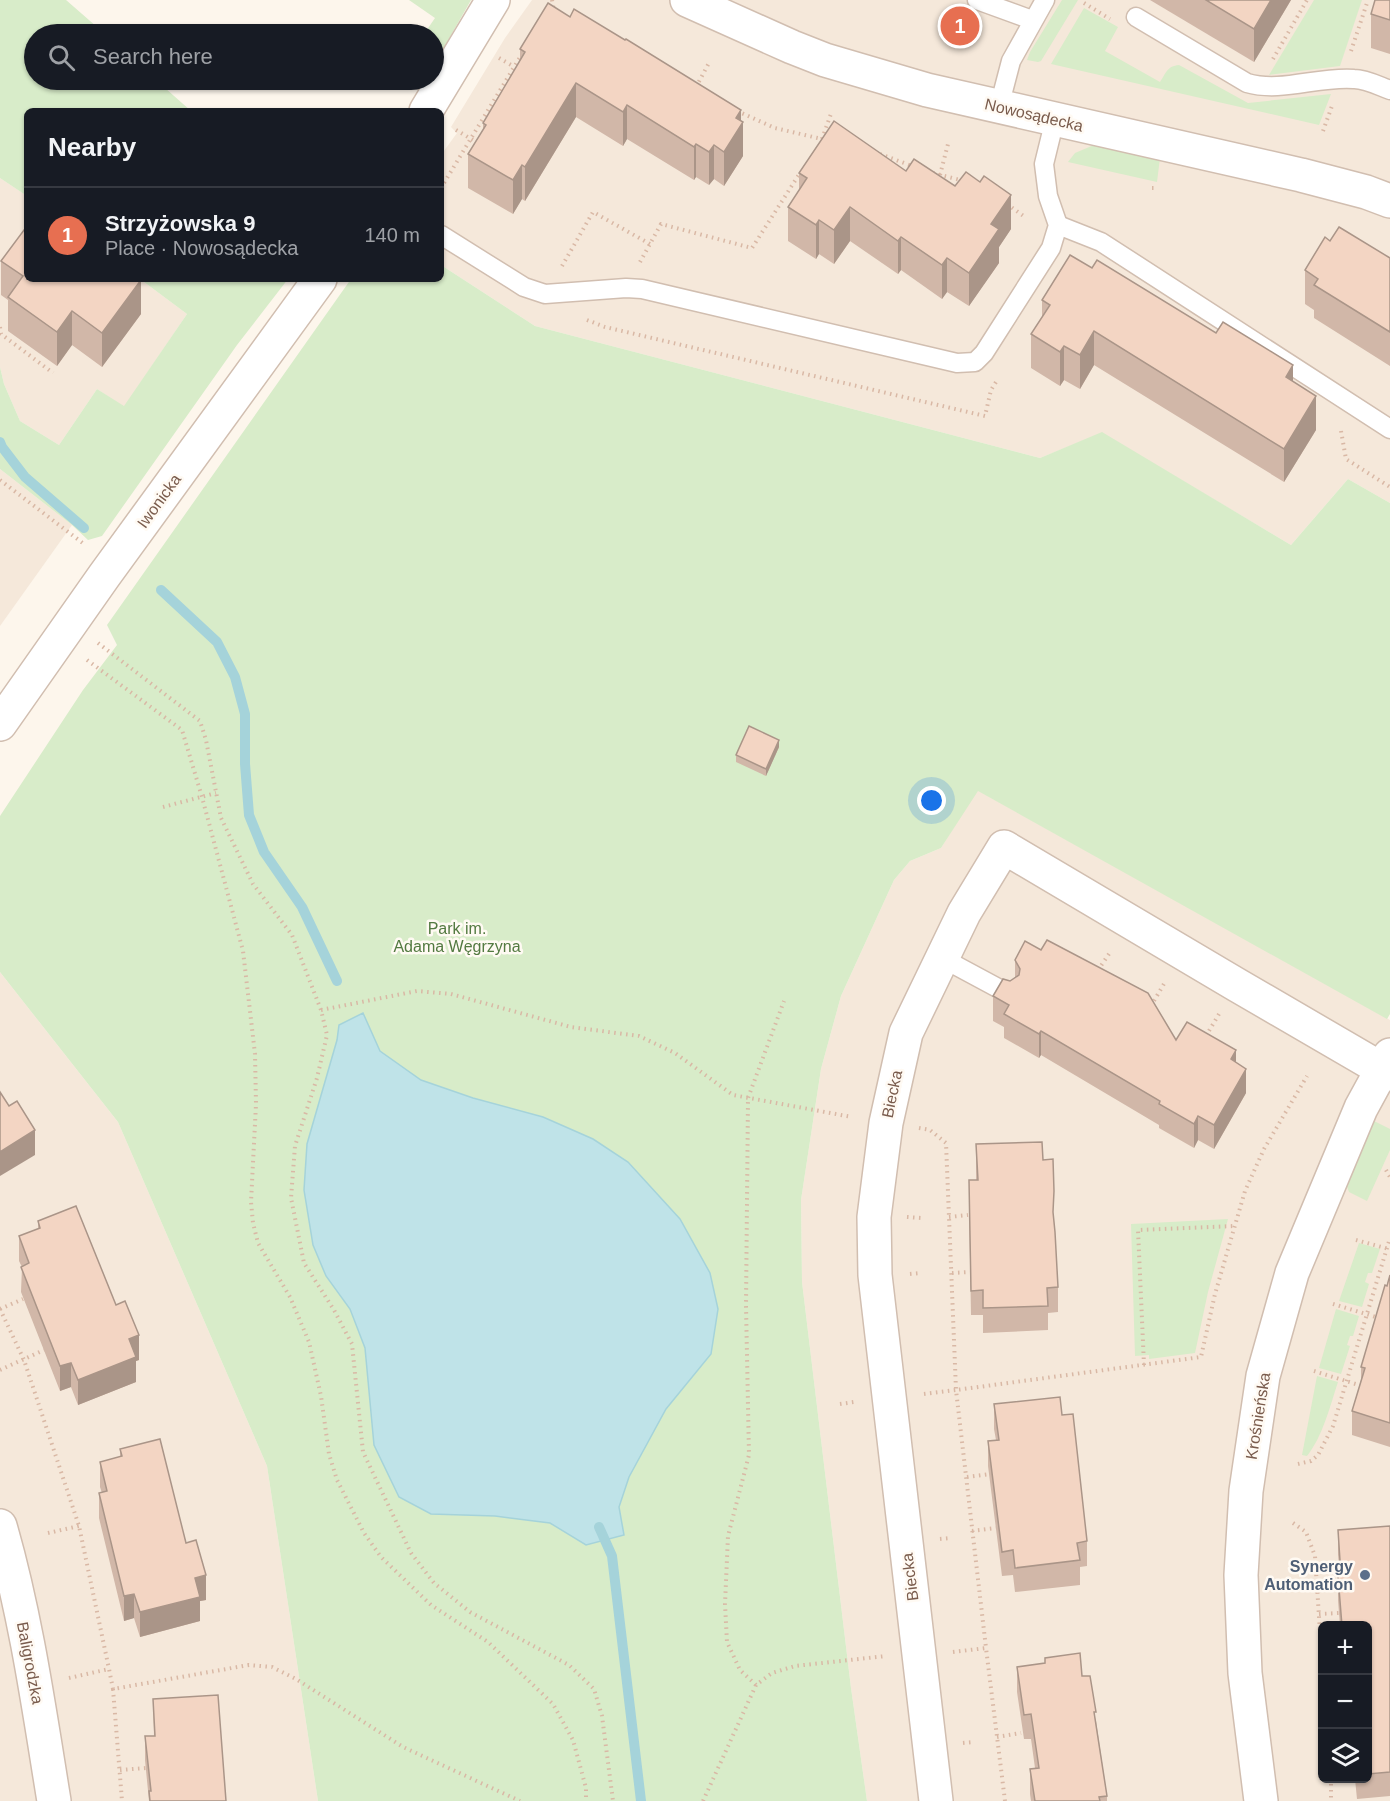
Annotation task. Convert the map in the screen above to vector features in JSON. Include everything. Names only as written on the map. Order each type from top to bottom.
[{"type":"street","points":[[444,81],[493,0]]},
{"type":"street","name":"Nowosądecka","points":[[687,0],[825,60],[927,90],[1301,175],[1366,192],[1390,201]]},
{"type":"street","points":[[428,108],[439,90]]},
{"type":"street","name":"Iwonicka","points":[[0,723],[318,282]]},
{"type":"street","name":"Biecka","points":[[936,1801],[875,1275],[874,1217],[886,1123],[906,1033],[964,913],[1004,847],[1237,985],[1387,1066]]},
{"type":"street","name":"Krośnieńska","points":[[1261,1801],[1245,1673],[1241,1575],[1246,1491],[1263,1376],[1292,1273],[1361,1108],[1387,1066]]},
{"type":"street","name":"Baligrodzka","points":[[0,1526],[4,1559],[36,1684],[54,1801]]},
{"type":"lane","points":[[977,0],[1032,20]]},
{"type":"lane","points":[[999,107],[1011,61],[1045,0]]},
{"type":"lane","points":[[1136,17],[1247,83],[1275,87],[1356,79],[1390,90]]},
{"type":"lane","points":[[444,237],[524,287],[545,294],[626,288],[642,290],[957,363],[975,362],[984,353],[1051,248],[1056,231],[1044,164],[1055,119]]},
{"type":"lane","points":[[1056,231],[1101,242],[1390,429]]},
{"type":"lane","points":[[942,958],[1009,994]]},
{"type":"path","points":[[552,0],[556,17]]},
{"type":"path","points":[[1272,60],[1307,0]]},
{"type":"path","points":[[1354,42],[1368,0]]},
{"type":"path","points":[[444,183],[525,48]]},
{"type":"path","points":[[496,57],[519,69]]},
{"type":"path","points":[[696,88],[710,61]]},
{"type":"path","points":[[688,83],[703,93]]},
{"type":"path","points":[[727,107],[775,128],[834,142]]},
{"type":"path","points":[[816,149],[823,139],[832,111]]},
{"type":"path","points":[[454,128],[481,144]]},
{"type":"path","points":[[940,175],[948,144]]},
{"type":"path","points":[[879,154],[916,168]]},
{"type":"path","points":[[694,233],[752,248],[803,168]]},
{"type":"path","points":[[926,171],[970,183]]},
{"type":"path","points":[[999,199],[1056,231]]},
{"type":"path","points":[[545,294],[593,212],[650,244]]},
{"type":"path","points":[[0,327],[1,334],[54,373]]},
{"type":"path","points":[[0,480],[86,545],[82,551]]},
{"type":"path","points":[[65,632],[200,721],[206,740],[221,818],[253,884],[292,935],[321,1010],[327,1035],[317,1078],[295,1146],[291,1198],[304,1263],[334,1310],[352,1344],[363,1452],[411,1553],[434,1583],[470,1612],[570,1665],[594,1689],[602,1716],[613,1801]]},
{"type":"path","points":[[65,632],[182,730],[243,951],[255,1054],[256,1104],[251,1202],[253,1223],[258,1243],[290,1297],[309,1342],[321,1396],[330,1454],[338,1480],[364,1533],[381,1557],[432,1605],[488,1642],[553,1704],[573,1740],[586,1788],[586,1801]]},
{"type":"path","points":[[163,807],[216,793]]},
{"type":"path","points":[[1092,979],[1128,921]]},
{"type":"path","points":[[1149,1008],[1182,952]]},
{"type":"path","points":[[1202,1042],[1237,985]]},
{"type":"path","points":[[321,1010],[417,991],[452,994],[571,1027],[639,1036],[675,1053],[733,1095],[838,1114]]},
{"type":"path","points":[[756,1685],[740,1670],[727,1642],[725,1604],[728,1536],[749,1455],[746,1306],[748,1098],[784,1000]]},
{"type":"path","points":[[933,1393],[1201,1357],[1215,1294],[1245,1191],[1264,1149],[1307,1076]]},
{"type":"path","points":[[930,1130],[946,1143],[957,1390],[1005,1801]]},
{"type":"path","points":[[1386,1170],[1390,1177]]},
{"type":"path","points":[[949,1217],[968,1215]]},
{"type":"path","points":[[1144,1365],[1138,1230],[1234,1226]]},
{"type":"path","points":[[1298,1464],[1311,1461],[1318,1455],[1333,1426],[1389,1249],[1390,1238]]},
{"type":"path","points":[[1356,1240],[1389,1249]]},
{"type":"path","points":[[952,1273],[970,1272]]},
{"type":"path","points":[[23,1299],[0,1309],[24,1360],[79,1526],[113,1689],[123,1801]]},
{"type":"path","points":[[1333,1304],[1383,1320]]},
{"type":"path","points":[[0,1370],[44,1350]]},
{"type":"path","points":[[1314,1371],[1363,1386]]},
{"type":"path","points":[[966,1477],[990,1474]]},
{"type":"path","points":[[1293,1523],[1306,1532],[1315,1556],[1320,1621]]},
{"type":"path","points":[[48,1533],[79,1526]]},
{"type":"path","points":[[972,1531],[996,1528]]},
{"type":"path","points":[[1319,1614],[1339,1613]]},
{"type":"path","points":[[964,1651],[986,1648]]},
{"type":"path","points":[[703,1801],[756,1685],[772,1672],[795,1666],[871,1657]]},
{"type":"path","points":[[113,1689],[249,1665],[272,1666],[403,1747],[520,1801]]},
{"type":"path","points":[[82,1675],[109,1669]]},
{"type":"path","points":[[997,1737],[1021,1733]]},
{"type":"path","points":[[120,1770],[146,1768]]},
{"type":"path","points":[[1331,1783],[1331,1801]]},
{"type":"shaded area","points":[[532,0],[1390,0],[1390,503],[1348,479],[1291,545],[1102,433],[1040,458],[535,326],[444,267],[444,151],[457,133],[451,127],[505,38]]},
{"type":"shaded area","points":[[0,178],[24,194],[24,282],[144,282],[187,314],[124,407],[97,389],[59,445],[20,421],[4,384],[0,367]]},
{"type":"shaded area","points":[[0,469],[72,525],[0,626]]},
{"type":"shaded area","points":[[977,790],[1390,1020],[1390,1801],[867,1801],[851,1688],[802,1282],[801,1200],[821,1069],[841,996],[894,880],[910,861],[941,848]]},
{"type":"shaded area","points":[[0,972],[118,1122],[267,1466],[318,1801],[0,1801]]},
{"type":"green space","points":[[0,0],[66,0],[94,24],[24,24],[24,90],[167,90],[188,108],[24,108],[24,194],[0,178]]},
{"type":"green space","points":[[409,0],[471,0],[444,47],[444,24],[431,24],[435,18]]},
{"type":"green space","points":[[1062,0],[1078,0],[1041,61],[1027,60],[1030,52]]},
{"type":"green space","points":[[1314,0],[1362,0],[1340,66],[1269,75]]},
{"type":"green space","points":[[1084,8],[1118,27],[1105,51],[1160,82],[1169,68],[1179,65],[1248,103],[1331,94],[1319,125],[1051,64]]},
{"type":"green space","points":[[1094,145],[1160,158],[1157,182],[1068,162],[1075,153]]},
{"type":"green space","name":"Park im. Adama Węgrzyna","points":[[444,267],[535,326],[1040,458],[1102,432],[1291,545],[1348,479],[1390,503],[1390,1014],[1387,1019],[978,791],[941,848],[910,861],[894,880],[841,996],[821,1069],[801,1200],[802,1282],[851,1688],[867,1801],[318,1801],[267,1466],[118,1122],[0,972],[0,816],[83,690],[117,645],[107,625],[349,282],[444,282]]},
{"type":"green space","points":[[144,282],[286,282],[237,345],[102,536],[88,540],[0,469],[0,367],[4,384],[20,421],[59,445],[97,389],[124,406],[187,314]]},
{"type":"green space","points":[[1374,1121],[1390,1129],[1390,1150],[1367,1201],[1349,1192],[1346,1184]]},
{"type":"green space","points":[[1228,1219],[1208,1292],[1195,1353],[1149,1359],[1149,1355],[1135,1356],[1131,1224]]},
{"type":"green space","points":[[1359,1243],[1380,1249],[1372,1273],[1368,1273],[1365,1282],[1369,1284],[1362,1307],[1339,1301]]},
{"type":"green space","points":[[1336,1309],[1359,1316],[1353,1336],[1350,1336],[1347,1345],[1350,1346],[1341,1374],[1319,1368]]},
{"type":"green space","points":[[1317,1376],[1338,1382],[1322,1430],[1307,1456],[1302,1455]]},
{"type":"water","points":[[363,1013],[380,1051],[421,1080],[473,1098],[543,1117],[593,1139],[628,1162],[680,1219],[710,1273],[718,1309],[711,1354],[666,1409],[629,1477],[619,1507],[624,1535],[586,1545],[550,1523],[495,1516],[431,1514],[399,1497],[374,1445],[365,1348],[350,1309],[326,1276],[313,1245],[304,1190],[307,1144],[337,1040],[339,1025]]},
{"type":"building","points":[[1206,0],[1271,0],[1254,29]]},
{"type":"building","points":[[1375,0],[1390,0],[1390,20],[1371,14]]},
{"type":"building","points":[[548,3],[570,17],[574,9],[741,110],[736,118],[743,122],[724,152],[714,145],[709,152],[696,144],[694,147],[627,105],[623,112],[576,83],[525,167],[522,165],[513,180],[468,154],[486,125],[483,123],[525,52],[520,49]]},
{"type":"building","points":[[834,121],[906,171],[914,159],[955,186],[966,172],[980,182],[984,176],[1011,195],[991,224],[999,229],[969,273],[947,258],[942,265],[901,237],[898,241],[850,207],[834,230],[819,220],[816,225],[788,207],[807,178],[799,173]]},
{"type":"building","points":[[1339,227],[1390,258],[1390,332],[1314,285],[1318,279],[1305,270],[1325,237],[1330,241]]},
{"type":"building","points":[[24,230],[24,282],[140,282],[102,333],[72,311],[57,332],[8,297],[23,276],[1,261]]},
{"type":"building","points":[[1070,255],[1092,268],[1097,260],[1216,333],[1223,322],[1293,365],[1286,377],[1316,396],[1284,449],[1094,331],[1080,355],[1064,346],[1060,352],[1031,334],[1050,305],[1042,300]]},
{"type":"building","points":[[749,726],[779,740],[766,769],[736,755]]},
{"type":"building","points":[[1047,940],[1148,993],[1176,1040],[1187,1022],[1236,1050],[1231,1059],[1246,1069],[1214,1125],[1198,1116],[1194,1124],[1159,1104],[1160,1101],[1041,1031],[1039,1034],[1004,1014],[1009,1005],[993,996],[1003,979],[1010,981],[1019,975],[1020,969],[1015,960],[1025,941],[1041,950]]},
{"type":"building","points":[[0,1092],[9,1106],[17,1101],[35,1130],[0,1152]]},
{"type":"building","points":[[1042,1142],[1043,1160],[1053,1159],[1053,1212],[1058,1287],[1047,1288],[1048,1306],[983,1308],[983,1290],[971,1291],[969,1180],[978,1180],[976,1144]]},
{"type":"building","points":[[76,1206],[116,1305],[125,1301],[139,1335],[129,1339],[136,1357],[78,1380],[71,1363],[60,1366],[21,1267],[29,1263],[19,1236],[40,1228],[38,1221]]},
{"type":"building","points":[[1390,1275],[1390,1423],[1352,1411],[1365,1368],[1361,1367]]},
{"type":"building","points":[[1060,1397],[1062,1415],[1073,1414],[1087,1541],[1077,1543],[1080,1560],[1015,1568],[1013,1550],[1002,1552],[988,1441],[999,1440],[994,1404]]},
{"type":"building","points":[[160,1439],[186,1543],[196,1540],[206,1575],[195,1578],[200,1597],[140,1612],[134,1594],[124,1596],[99,1493],[107,1491],[100,1462],[122,1456],[120,1449]]},
{"type":"building","points":[[1390,1526],[1390,1772],[1372,1774],[1372,1621],[1342,1621],[1338,1576],[1341,1576],[1338,1530]]},
{"type":"building","points":[[1080,1653],[1082,1676],[1090,1676],[1107,1796],[1099,1797],[1100,1801],[1035,1801],[1030,1769],[1039,1768],[1031,1714],[1024,1715],[1017,1667],[1045,1663],[1045,1658]]},
{"type":"building","points":[[218,1695],[226,1801],[150,1801],[145,1736],[155,1736],[153,1699]]},
{"type":"waterway","points":[[0,442],[25,477],[84,528]]},
{"type":"waterway","points":[[161,590],[217,642],[235,677],[245,714],[245,764],[249,815],[264,852],[302,907],[337,981]]},
{"type":"waterway","points":[[599,1527],[612,1556],[641,1801]]},
{"type":"place","name":"Strzyżowska 9","points":[[960,26]]},
{"type":"place","name":"Synergy Automation","points":[[1365,1575]]}]
